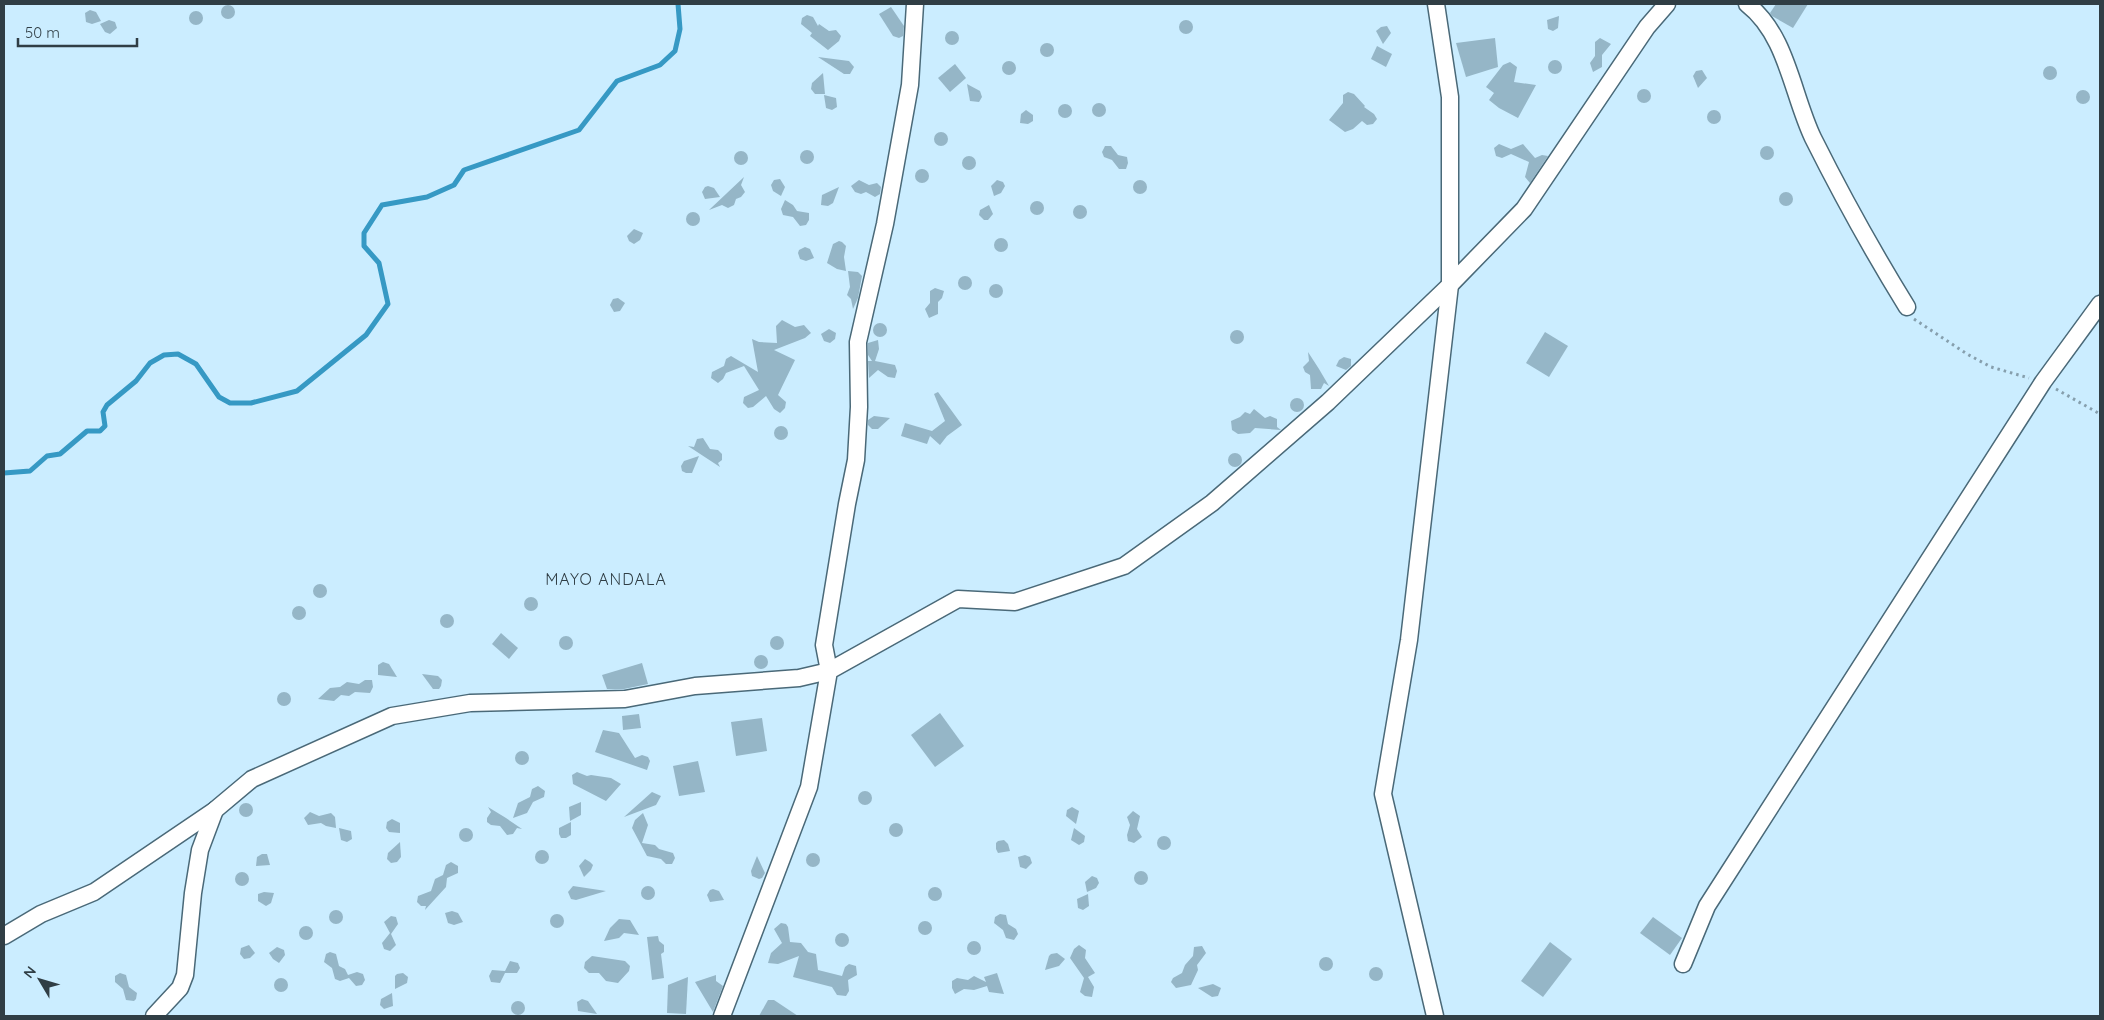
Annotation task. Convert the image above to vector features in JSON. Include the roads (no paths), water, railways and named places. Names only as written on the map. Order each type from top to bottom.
[{"type":"street","points":[[722,1016],[808,787],[829,670],[824,645],[856,460],[859,406],[858,342],[886,224],[910,85],[914,4]]},
{"type":"street","points":[[1435,1016],[1383,794],[1409,640],[1450,285],[1450,97],[1436,4]]},
{"type":"street","points":[[4,936],[41,914],[94,892],[215,810],[252,780],[392,716],[470,703],[625,700],[695,686],[799,678],[829,670],[958,599],[1015,602],[1124,566],[1212,503],[1328,402],[1450,285],[1524,209],[1647,27],[1667,4]]},
{"type":"street","points":[[1747,4],[1756,11],[1773,33],[1812,135],[1866,242],[1906,307]]},
{"type":"street","points":[[1682,964],[1707,906],[2043,382],[2100,304]]},
{"type":"street","points":[[154,1016],[180,988],[185,975],[193,893],[200,850],[215,810]]},
{"type":"waterway","points":[[4,473],[30,471],[47,456],[60,454],[87,431],[100,431],[105,426],[103,412],[107,405],[136,381],[150,363],[164,355],[178,354],[196,364],[219,397],[230,403],[251,403],[297,391],[366,335],[388,304],[379,263],[364,246],[364,233],[382,205],[427,197],[454,185],[464,170],[579,130],[617,81],[660,65],[675,51],[680,29],[678,4]]},
{"type":"district","name":"MAYO ANDALA","points":[[606,579]]}]
